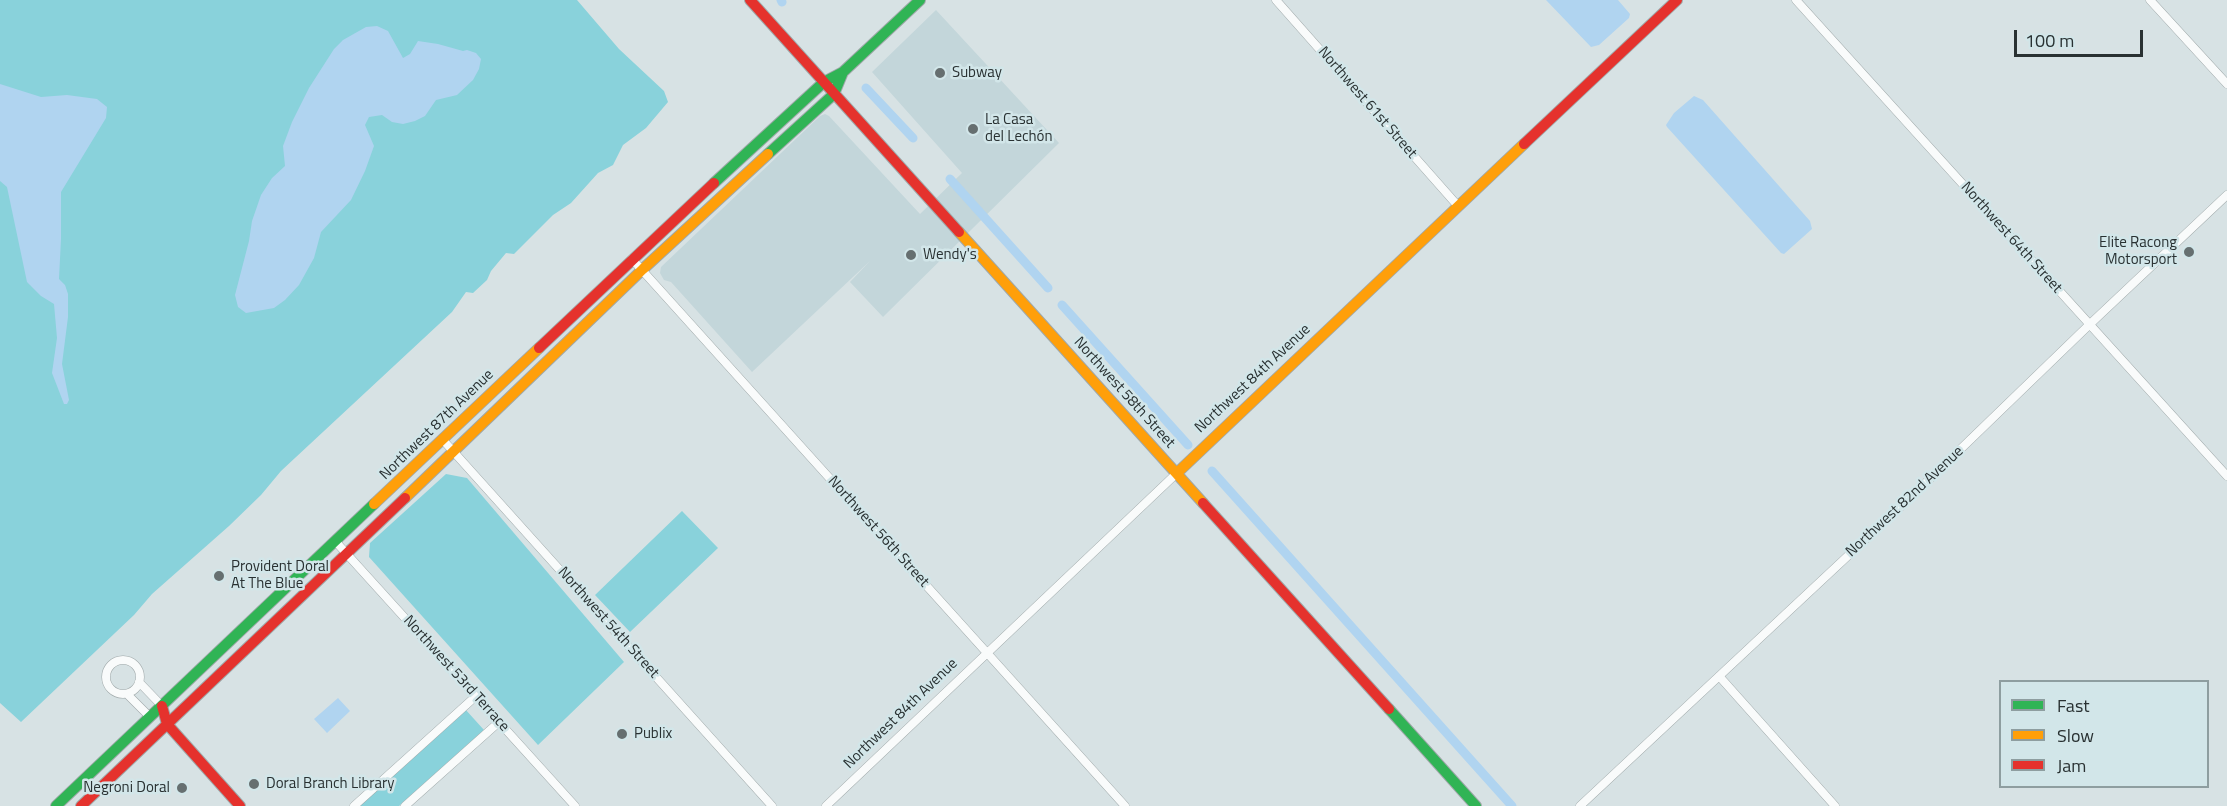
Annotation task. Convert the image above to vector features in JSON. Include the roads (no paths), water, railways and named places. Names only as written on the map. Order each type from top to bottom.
[{"type":"main road","name":"Northwest 58th Street","points":[[750,0],[1476,806]]},
{"type":"main road","name":"Northwest 87th Avenue","points":[[56,806],[632,259],[824,82],[843,72],[920,0]]},
{"type":"main road","name":"Northwest 84th Avenue","points":[[1177,473],[1677,0]]},
{"type":"main road","name":"Northwest 87th Avenue","points":[[81,806],[643,269],[834,94],[843,72]]},
{"type":"main road","points":[[162,706],[167,724]]},
{"type":"main road","points":[[150,717],[167,724],[240,806]]},
{"type":"street","name":"Northwest 61st Street","points":[[1276,0],[1458,206]]},
{"type":"street","name":"Northwest 64th Street","points":[[1796,0],[2227,476]]},
{"type":"street","points":[[2150,0],[2227,84]]},
{"type":"street","name":"Northwest 82nd Avenue","points":[[1580,806],[1912,496],[2227,195]]},
{"type":"street","name":"Northwest 56th Street","points":[[632,259],[1125,806]]},
{"type":"street","name":"Northwest 54th Street","points":[[443,440],[772,806]]},
{"type":"street","name":"Northwest 84th Avenue","points":[[826,806],[1177,473]]},
{"type":"street","name":"Northwest 53rd Terrace","points":[[336,542],[575,806]]},
{"type":"street","points":[[150,717],[127,694],[117,692],[109,686],[106,675],[112,664],[123,660],[133,663],[138,670],[140,682],[162,706]]},
{"type":"street","points":[[1719,676],[1835,806]]},
{"type":"street","points":[[127,694],[133,691],[140,682]]},
{"type":"street","points":[[354,806],[476,696]]},
{"type":"street","points":[[405,806],[499,722]]},
{"type":"waterway","points":[[866,88],[913,138]]},
{"type":"waterway","points":[[950,179],[1048,288]]},
{"type":"waterway","points":[[1062,305],[1188,445]]},
{"type":"waterway","points":[[1212,471],[1512,806]]},
{"type":"place","name":"Subway","points":[[940,73]]},
{"type":"place","name":"La Casa del Lechón","points":[[973,129]]},
{"type":"place","name":"Elite Racong Motorsport","points":[[2189,252]]},
{"type":"place","name":"Wendy's","points":[[911,255]]},
{"type":"place","name":"Provident Doral At The Blue","points":[[219,576]]},
{"type":"place","name":"Publix","points":[[622,734]]},
{"type":"place","name":"Doral Branch Library","points":[[254,784]]},
{"type":"place","name":"Negroni Doral","points":[[182,788]]}]
